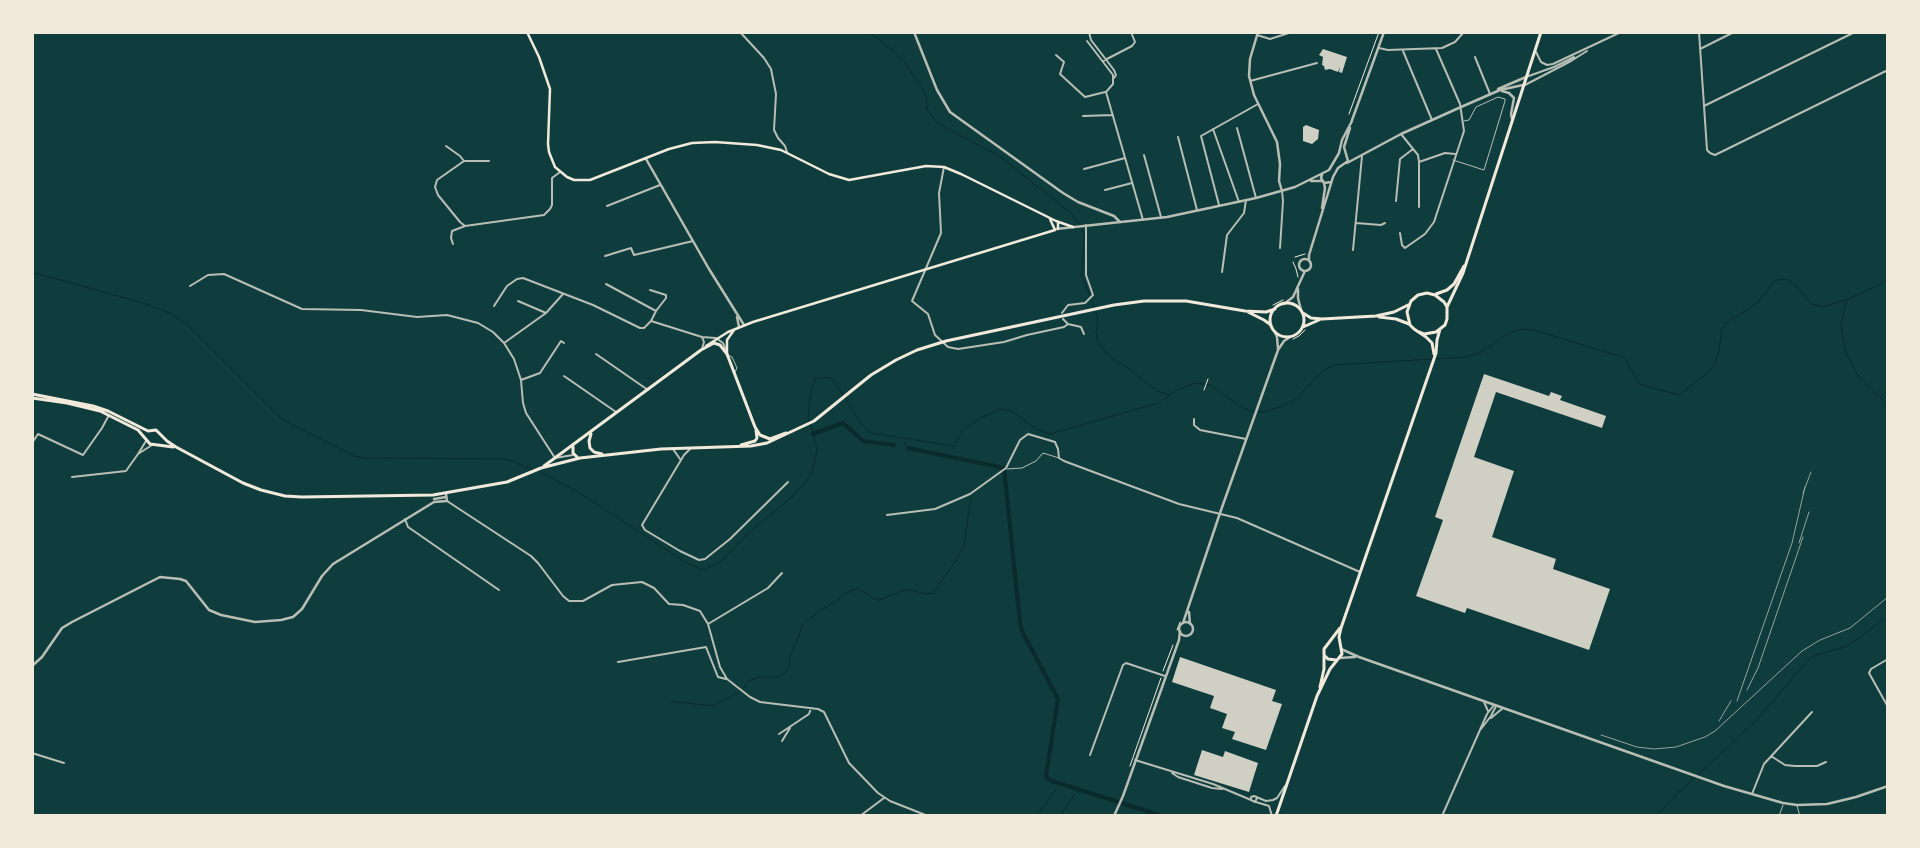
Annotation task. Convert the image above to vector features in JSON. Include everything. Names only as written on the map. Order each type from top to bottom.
[{"type":"main road","points":[[527,32],[539,57],[550,89],[548,144],[552,160],[560,172],[574,180],[590,180],[679,146],[703,142],[758,145],[787,152],[830,174],[849,180],[926,166],[944,167],[1057,222],[1074,227]]},
{"type":"main road","points":[[1274,816],[1318,696],[1330,669],[1338,659],[1341,648],[1339,637],[1341,628],[1434,357],[1440,330],[1447,319],[1447,307],[1464,273],[1541,32]]},
{"type":"main road","points":[[1049,218],[1057,229]]},
{"type":"main road","points":[[1057,222],[1057,229]]},
{"type":"main road","points":[[541,468],[618,413],[716,338],[739,327],[1057,229]]},
{"type":"main road","points":[[1435,295],[1447,290],[1454,284],[1469,254]]},
{"type":"main road","points":[[32,396],[68,400],[100,408],[148,430],[154,429],[176,447],[261,490],[285,496],[302,497],[434,499],[507,482],[541,468],[579,458],[673,449],[751,446],[767,443],[814,421],[871,375],[896,360],[946,340],[1102,307],[1144,300],[1186,300],[1245,311],[1266,312],[1284,304],[1293,304],[1311,318],[1322,319],[1376,316],[1394,312],[1409,305],[1418,296],[1426,293],[1435,295],[1447,307]]},
{"type":"main road","points":[[1409,305],[1407,312],[1410,325]]},
{"type":"main road","points":[[1275,309],[1271,317],[1272,326],[1279,335],[1290,339],[1298,334],[1303,327],[1302,311]]},
{"type":"main road","points":[[1245,311],[1272,326]]},
{"type":"main road","points":[[1376,316],[1396,319],[1410,325],[1432,343],[1434,357]]},
{"type":"main road","points":[[1303,327],[1322,319]]},
{"type":"main road","points":[[727,354],[727,340],[735,329]]},
{"type":"main road","points":[[1419,332],[1430,334],[1440,330]]},
{"type":"main road","points":[[701,350],[711,344],[723,347],[755,427],[757,435],[755,441],[730,447]]},
{"type":"main road","points":[[32,396],[67,403],[109,415],[138,430],[145,439],[154,445],[176,447]]},
{"type":"main road","points":[[755,427],[760,435],[767,439],[794,431]]},
{"type":"main road","points":[[145,439],[148,430]]},
{"type":"main road","points":[[595,430],[589,438],[590,448],[596,453],[607,456]]},
{"type":"main road","points":[[154,445],[159,442],[161,436]]},
{"type":"main road","points":[[573,446],[572,451],[579,458]]},
{"type":"main road","points":[[1318,696],[1324,669],[1324,649],[1341,628]]},
{"type":"main road","points":[[1330,643],[1336,643],[1341,648]]},
{"type":"main road","points":[[1324,655],[1328,659],[1338,659]]},
{"type":"street","points":[[740,32],[764,58],[771,69],[776,94],[774,130],[787,152]]},
{"type":"street","points":[[914,32],[937,90],[950,112],[1063,193],[1114,216],[1120,222]]},
{"type":"street","points":[[1056,56],[1064,62],[1060,74],[1085,97],[1106,92],[1113,84],[1116,72],[1091,40],[1089,32]]},
{"type":"street","points":[[1102,61],[1132,46],[1134,42],[1131,32]]},
{"type":"street","points":[[1274,193],[1279,181],[1280,164],[1277,142],[1258,104],[1250,82],[1250,59],[1258,34],[1270,39],[1292,32]]},
{"type":"street","points":[[1303,271],[1311,267],[1307,260],[1307,254],[1333,177],[1348,159],[1344,147],[1384,32]]},
{"type":"street","points":[[1379,48],[1385,50],[1436,49],[1448,46],[1464,32]]},
{"type":"street","points":[[1336,159],[1338,164],[1344,164],[1401,134],[1526,77],[1554,67],[1621,32]]},
{"type":"street","points":[[1699,32],[1707,150],[1715,155],[1888,70]]},
{"type":"street","points":[[1700,49],[1734,32]]},
{"type":"street","points":[[1704,106],[1854,32]]},
{"type":"street","points":[[1087,41],[1114,78]]},
{"type":"street","points":[[1536,45],[1536,54],[1540,61],[1550,65],[1593,46]]},
{"type":"street","points":[[1490,94],[1540,78],[1593,46]]},
{"type":"street","points":[[1400,233],[1402,245],[1405,248],[1425,234],[1431,227],[1463,133],[1461,107],[1436,49]]},
{"type":"street","points":[[1403,50],[1403,55],[1432,120]]},
{"type":"street","points":[[1475,57],[1490,94]]},
{"type":"street","points":[[1250,82],[1317,63]]},
{"type":"street","points":[[1528,72],[1531,76],[1540,78]]},
{"type":"street","points":[[1490,94],[1503,91],[1511,94],[1514,101],[1510,114],[1513,122]]},
{"type":"street","points":[[1106,92],[1142,220]]},
{"type":"street","points":[[1220,206],[1201,136],[1258,104]]},
{"type":"street","points":[[1083,116],[1113,115]]},
{"type":"street","points":[[1057,229],[1161,218],[1282,191],[1327,171],[1339,153],[1342,140],[1352,121]]},
{"type":"street","points":[[1237,128],[1256,198]]},
{"type":"street","points":[[1213,130],[1238,202]]},
{"type":"street","points":[[1401,134],[1418,155],[1419,207]]},
{"type":"street","points":[[1178,138],[1197,210]]},
{"type":"street","points":[[446,146],[464,161]]},
{"type":"street","points":[[1396,201],[1400,159],[1413,149]]},
{"type":"street","points":[[1419,162],[1445,152],[1455,155]]},
{"type":"street","points":[[1339,153],[1355,157]]},
{"type":"street","points":[[1353,250],[1362,154]]},
{"type":"street","points":[[1144,156],[1161,218]]},
{"type":"street","points":[[1084,170],[1125,158]]},
{"type":"street","points":[[646,159],[744,325]]},
{"type":"street","points":[[465,226],[434,188],[437,180],[464,161],[489,162]]},
{"type":"street","points":[[944,167],[940,193],[942,229],[912,301],[928,314],[935,335],[950,348],[961,349],[987,343],[1004,342],[1027,334],[1064,327],[1068,324]]},
{"type":"street","points":[[1327,171],[1333,177]]},
{"type":"street","points":[[453,244],[451,238],[452,231],[465,226],[544,215],[552,205],[552,178],[560,172]]},
{"type":"street","points":[[1322,211],[1325,188],[1321,176],[1323,173]]},
{"type":"street","points":[[1279,181],[1283,201],[1280,248]]},
{"type":"street","points":[[1308,181],[1332,182]]},
{"type":"street","points":[[1105,190],[1132,183]]},
{"type":"street","points":[[606,206],[661,184]]},
{"type":"street","points":[[1222,272],[1226,235],[1244,213],[1246,200]]},
{"type":"street","points":[[1356,223],[1381,225],[1385,223]]},
{"type":"street","points":[[1062,313],[1068,305],[1081,304],[1092,296],[1093,292],[1086,275],[1085,226]]},
{"type":"street","points":[[605,256],[631,248],[634,255],[693,241]]},
{"type":"street","points":[[1284,304],[1293,297],[1302,277],[1303,271],[1299,264],[1307,260]]},
{"type":"street","points":[[190,286],[208,275],[224,274],[302,309],[361,310],[418,317],[455,316],[488,328],[504,343],[514,359],[521,380],[526,413],[555,458],[574,455]]},
{"type":"street","points":[[494,306],[506,286],[523,278],[593,305],[640,328],[644,328],[651,321],[666,298],[666,295],[650,290]]},
{"type":"street","points":[[606,284],[656,311]]},
{"type":"street","points":[[1298,287],[1298,298],[1302,311]]},
{"type":"street","points":[[504,343],[546,313],[563,294]]},
{"type":"street","points":[[518,302],[546,313]]},
{"type":"street","points":[[737,315],[739,327]]},
{"type":"street","points":[[1063,319],[1068,324],[1080,326],[1084,330],[1084,334]]},
{"type":"street","points":[[651,321],[702,337],[716,338],[723,343],[727,354]]},
{"type":"street","points":[[1275,332],[1278,350]]},
{"type":"street","points":[[701,350],[704,342],[702,337]]},
{"type":"street","points":[[1114,816],[1165,676],[1180,626],[1189,608],[1220,513],[1278,350],[1284,341],[1290,339]]},
{"type":"street","points":[[521,380],[540,373],[560,341],[564,344]]},
{"type":"street","points":[[596,354],[648,390]]},
{"type":"street","points":[[564,376],[618,413]]},
{"type":"street","points":[[32,443],[38,434],[83,456],[109,415]]},
{"type":"street","points":[[1194,419],[1194,425],[1200,430],[1246,439]]},
{"type":"street","points":[[887,515],[926,512],[970,494],[1006,468],[1020,440],[1028,434],[1054,442],[1058,449],[1059,458],[1102,476],[1179,504],[1220,513],[1253,525],[1360,572]]},
{"type":"street","points":[[72,477],[126,471],[138,454],[145,439]]},
{"type":"street","points":[[138,454],[154,445]]},
{"type":"street","points":[[692,448],[686,452],[680,461],[642,525],[645,530],[695,558],[701,560],[708,558],[788,482]]},
{"type":"street","points":[[673,449],[678,454],[680,461]]},
{"type":"street","points":[[32,666],[42,657],[62,628],[160,577],[186,581],[210,610],[221,615],[255,622],[288,618],[302,609],[328,568],[434,499],[446,497],[531,556],[569,601],[583,601],[612,585],[642,582],[654,588],[668,604],[683,605],[700,611],[708,624],[720,667],[727,679]]},
{"type":"street","points":[[405,519],[408,527],[499,590]]},
{"type":"street","points":[[708,624],[768,588],[782,573]]},
{"type":"street","points":[[1176,643],[1192,632],[1189,608]]},
{"type":"street","points":[[1182,622],[1190,624]]},
{"type":"street","points":[[1178,632],[1186,635]]},
{"type":"street","points":[[618,662],[706,647],[718,677],[727,679],[760,702],[818,709],[825,714],[849,763],[884,798],[928,816]]},
{"type":"street","points":[[1341,648],[1359,657],[1702,777],[1783,803],[1797,805],[1841,801],[1888,786]]},
{"type":"street","points":[[1338,659],[1359,657]]},
{"type":"street","points":[[1888,659],[1871,669],[1869,673],[1888,707]]},
{"type":"street","points":[[1090,755],[1123,665],[1126,663],[1165,676]]},
{"type":"street","points":[[1483,700],[1487,706],[1487,714]]},
{"type":"street","points":[[1442,816],[1487,714],[1495,704]]},
{"type":"street","points":[[1488,721],[1494,711],[1495,704]]},
{"type":"street","points":[[779,734],[811,712],[811,708]]},
{"type":"street","points":[[1479,731],[1488,721],[1505,708]]},
{"type":"street","points":[[1752,794],[1764,764],[1812,712]]},
{"type":"street","points":[[782,741],[791,727]]},
{"type":"street","points":[[32,753],[64,763]]},
{"type":"street","points":[[1770,756],[1785,765],[1818,766],[1826,762]]},
{"type":"street","points":[[1135,760],[1172,773],[1178,777],[1212,788],[1223,789],[1256,802],[1267,804],[1274,816]]},
{"type":"street","points":[[1242,795],[1255,796],[1268,802],[1277,798],[1288,782]]},
{"type":"street","points":[[1251,800],[1252,796]]},
{"type":"street","points":[[860,816],[884,798]]},
{"type":"street","points":[[1256,802],[1257,798]]},
{"type":"lane","points":[[1453,160],[1484,170],[1506,101],[1498,97],[1476,107],[1469,120],[1463,121]]},
{"type":"lane","points":[[1349,114],[1354,116]]},
{"type":"lane","points":[[1006,468],[1011,470],[1022,468],[1036,461],[1043,454],[1059,458]]},
{"type":"lane","points":[[1779,816],[1782,812],[1783,803]]},
{"type":"lane","points":[[1797,805],[1800,816]]},
{"type":"path","points":[[1349,114],[1379,32]]},
{"type":"path","points":[[1295,257],[1307,254]]},
{"type":"path","points":[[1292,262],[1298,273],[1296,284]]},
{"type":"path","points":[[1271,307],[1287,299]]},
{"type":"path","points":[[1290,339],[1300,336],[1308,328]]},
{"type":"path","points":[[1204,390],[1208,379]]},
{"type":"path","points":[[1177,628],[1182,622]]},
{"type":"path","points":[[1163,671],[1176,643]]},
{"type":"path","points":[[1128,772],[1160,681]]},
{"type":"building","points":[[1323,49],[1347,57],[1342,73],[1339,72],[1340,67],[1338,72],[1330,69],[1325,70],[1322,65],[1323,57],[1319,55]]},
{"type":"building","points":[[1306,125],[1319,130],[1318,139],[1312,144],[1303,141],[1303,127]]},
{"type":"building","points":[[1484,374],[1549,396],[1551,392],[1562,396],[1560,400],[1606,416],[1602,428],[1496,392],[1474,457],[1514,471],[1492,537],[1556,559],[1553,569],[1610,589],[1589,650],[1467,608],[1465,613],[1416,596],[1443,520],[1435,517]]},
{"type":"building","points":[[1180,657],[1276,690],[1272,701],[1282,704],[1266,750],[1232,739],[1235,732],[1222,728],[1227,714],[1210,708],[1214,696],[1172,682]]},
{"type":"building","points":[[1202,750],[1223,757],[1225,751],[1258,763],[1249,792],[1194,775]]},
{"type":"waterway","points":[[869,32],[905,62],[926,95],[927,109],[937,123],[999,156],[1071,213],[1080,225]]},
{"type":"waterway","points":[[1082,228],[1084,235],[1082,276],[1096,311],[1098,342],[1110,357],[1128,368],[1157,391],[1169,395]]},
{"type":"waterway","points":[[32,272],[146,304],[172,314],[189,326],[283,420],[355,456],[364,458],[507,459],[534,470]]},
{"type":"waterway","points":[[538,471],[577,491],[685,562],[703,570],[721,562],[745,536],[793,496],[812,474],[817,449],[808,420],[810,396],[815,378],[831,378],[860,422],[871,433],[954,446],[962,431],[977,420],[1000,409],[1012,411],[1036,429],[1050,434],[1158,403],[1177,390],[1195,383],[1210,385],[1241,407],[1251,411],[1263,412],[1280,407],[1297,398],[1322,372],[1333,365],[1466,357],[1480,353],[1509,333],[1523,329],[1537,331],[1622,357],[1626,360],[1639,384],[1679,395],[1714,366],[1718,355],[1722,329],[1727,322],[1756,304],[1775,281],[1781,279],[1788,280],[1798,288],[1811,304],[1822,307],[1846,300],[1888,279]]},
{"type":"waterway","points":[[1846,300],[1841,327],[1846,353],[1857,374],[1888,405]]},
{"type":"waterway","points":[[813,434],[843,423],[863,441],[894,445]]},
{"type":"waterway","points":[[904,446],[906,442]]},
{"type":"waterway","points":[[908,448],[1004,468],[1020,623],[1022,631],[1058,699],[1047,778],[1162,816]]},
{"type":"waterway","points":[[744,688],[747,682],[758,677],[778,677],[785,673],[790,667],[789,659],[803,625],[810,618],[852,590],[858,588],[872,598],[879,600],[907,589],[927,594],[933,593],[953,565],[964,545],[971,496]]},
{"type":"waterway","points":[[1656,816],[1681,790],[1754,723],[1808,660],[1815,655],[1848,646],[1888,616]]},
{"type":"waterway","points":[[670,701],[713,706],[739,692]]},
{"type":"waterway","points":[[1037,816],[1056,789]]},
{"type":"waterway","points":[[1060,816],[1075,794]]},
{"type":"railway","points":[[1803,493],[1811,472]]},
{"type":"railway","points":[[1737,701],[1792,543],[1805,487]]},
{"type":"railway","points":[[1799,543],[1809,512]]},
{"type":"railway","points":[[1747,690],[1758,668],[1803,537]]},
{"type":"railway","points":[[1601,735],[1637,747],[1654,749],[1676,747],[1705,737],[1715,731],[1802,651],[1820,640],[1850,628],[1888,597]]},
{"type":"railway","points":[[1719,721],[1731,701]]}]
